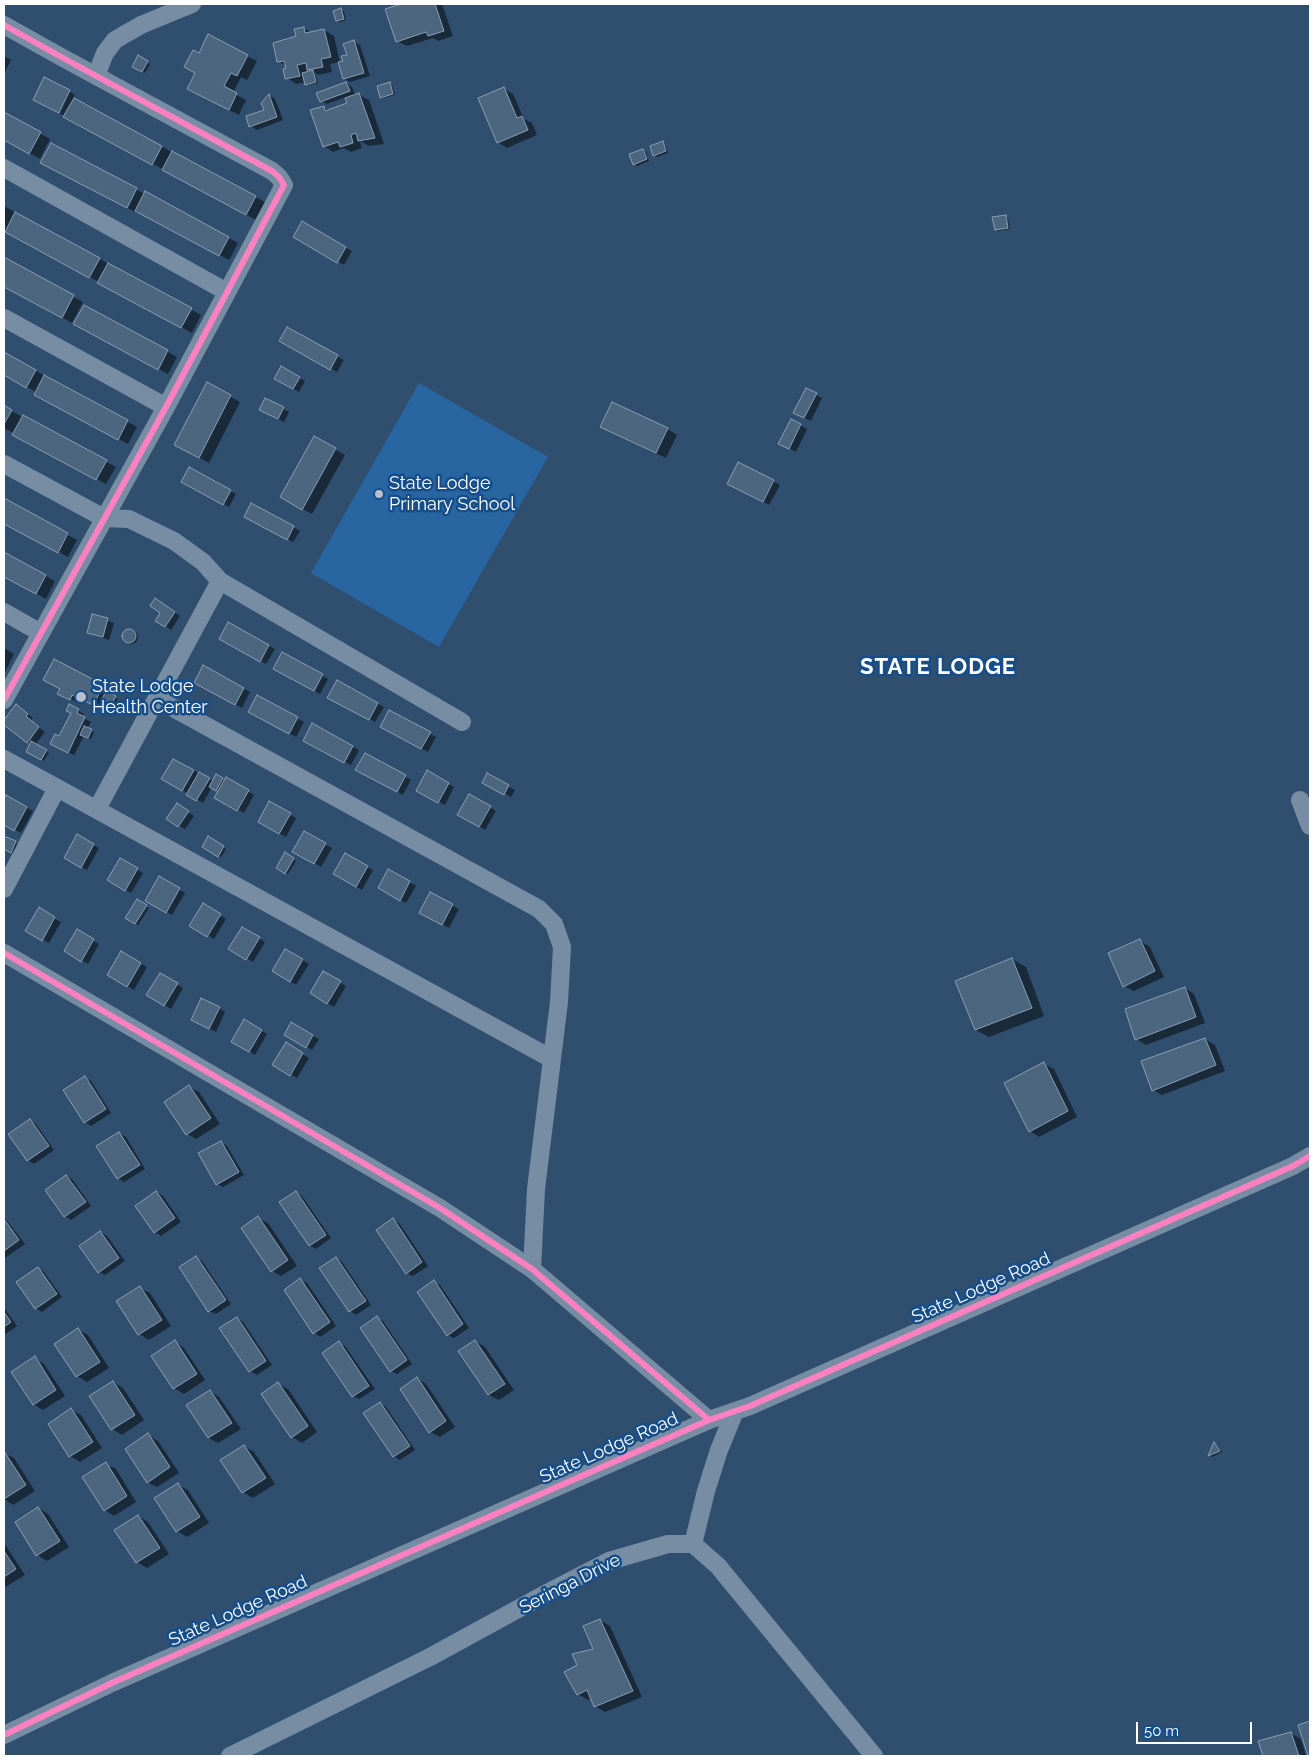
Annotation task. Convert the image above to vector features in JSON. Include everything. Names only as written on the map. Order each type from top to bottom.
[{"type":"street","points":[[96,76],[105,53],[115,40],[141,25],[192,4]]},
{"type":"street","points":[[4,24],[272,171],[284,185],[166,407],[4,700]]},
{"type":"street","points":[[4,168],[226,292]]},
{"type":"street","points":[[4,318],[166,407]]},
{"type":"street","points":[[4,464],[104,518],[129,519],[174,541],[203,562],[220,581],[462,722]]},
{"type":"street","points":[[97,809],[220,581]]},
{"type":"street","points":[[4,612],[41,633]]},
{"type":"street","points":[[157,699],[539,909],[554,924],[562,947],[559,1002],[536,1189],[532,1269]]},
{"type":"street","points":[[4,758],[552,1059]]},
{"type":"street","points":[[4,889],[57,788]]},
{"type":"street","points":[[1300,800],[1310,826]]},
{"type":"street","points":[[4,954],[440,1208],[532,1269],[709,1420]]},
{"type":"street","name":"State Lodge Road","points":[[4,1735],[114,1682],[709,1420],[759,1402],[1309,1159]]},
{"type":"street","points":[[735,1411],[716,1458],[692,1544],[718,1566],[874,1756]]},
{"type":"street","name":"Seringa Drive","points":[[230,1756],[430,1657],[609,1561],[668,1544],[692,1544]]},
{"type":"shaded area","points":[[419,383],[548,457],[439,647],[311,573]]},
{"type":"building","points":[[401,4],[435,4],[444,31],[428,36],[426,32],[396,42],[385,9]]},
{"type":"building","points":[[341,8],[344,19],[336,21],[333,11]]},
{"type":"building","points":[[304,27],[305,33],[324,29],[331,57],[321,59],[323,67],[307,70],[306,63],[297,65],[300,76],[285,79],[283,69],[286,68],[284,61],[277,62],[273,43],[296,36],[294,29]]},
{"type":"building","points":[[208,34],[248,55],[237,76],[231,73],[224,86],[237,93],[229,110],[187,89],[195,73],[184,67],[193,50],[199,53]]},
{"type":"building","points":[[354,40],[364,73],[343,79],[338,62],[343,61],[341,56],[347,55],[343,44]]},
{"type":"building","points":[[138,55],[148,61],[142,72],[132,67]]},
{"type":"building","points":[[313,70],[316,82],[305,85],[302,73]]},
{"type":"building","points":[[44,77],[70,90],[59,113],[33,100]]},
{"type":"building","points":[[346,82],[350,91],[320,102],[316,93]]},
{"type":"building","points":[[390,82],[393,94],[380,98],[377,86]]},
{"type":"building","points":[[504,87],[517,118],[522,116],[528,130],[497,143],[478,98]]},
{"type":"building","points":[[359,93],[375,138],[358,141],[356,133],[351,135],[353,143],[340,147],[338,142],[323,147],[310,110],[324,106],[325,111],[347,103],[345,98]]},
{"type":"building","points":[[269,94],[277,117],[249,127],[246,116],[264,110],[261,103]]},
{"type":"building","points":[[74,98],[162,146],[152,165],[63,117]]},
{"type":"building","points":[[4,112],[41,132],[29,154],[4,140]]},
{"type":"building","points":[[663,141],[666,151],[653,156],[650,146]]},
{"type":"building","points":[[51,143],[137,188],[127,208],[40,163]]},
{"type":"building","points":[[643,149],[647,159],[633,165],[629,154]]},
{"type":"building","points":[[172,151],[256,196],[246,215],[162,170]]},
{"type":"building","points":[[145,191],[229,237],[219,256],[135,211]]},
{"type":"building","points":[[15,212],[100,258],[89,278],[5,232]]},
{"type":"building","points":[[1006,215],[1008,228],[995,230],[992,217]]},
{"type":"building","points":[[302,221],[346,247],[337,263],[293,237]]},
{"type":"building","points":[[4,257],[74,295],[62,318],[4,287]]},
{"type":"building","points":[[108,263],[192,308],[181,328],[97,283]]},
{"type":"building","points":[[84,305],[168,350],[158,370],[73,324]]},
{"type":"building","points":[[287,327],[338,355],[330,370],[279,341]]},
{"type":"building","points":[[4,352],[36,370],[26,388],[4,375]]},
{"type":"building","points":[[281,366],[300,377],[293,389],[274,379]]},
{"type":"building","points":[[44,375],[128,420],[118,440],[34,395]]},
{"type":"building","points":[[207,382],[231,395],[199,458],[174,445]]},
{"type":"building","points":[[806,388],[817,393],[804,418],[793,413]]},
{"type":"building","points":[[265,398],[284,407],[278,419],[259,410]]},
{"type":"building","points":[[612,402],[668,428],[656,453],[600,427]]},
{"type":"building","points":[[4,405],[12,410],[4,424]]},
{"type":"building","points":[[23,415],[107,460],[96,480],[12,435]]},
{"type":"building","points":[[791,419],[801,424],[789,449],[778,444]]},
{"type":"building","points":[[314,436],[336,448],[302,510],[280,497]]},
{"type":"building","points":[[738,462],[774,480],[763,502],[727,484]]},
{"type":"building","points":[[189,467],[231,490],[223,505],[181,482]]},
{"type":"building","points":[[4,498],[68,533],[58,553],[4,524]]},
{"type":"building","points":[[251,503],[294,526],[287,540],[244,517]]},
{"type":"building","points":[[4,552],[46,575],[36,594],[4,577]]},
{"type":"building","points":[[155,598],[175,612],[165,627],[155,621],[160,613],[150,606]]},
{"type":"building","points":[[92,614],[108,618],[103,637],[87,633]]},
{"type":"building","points":[[228,622],[269,645],[260,662],[219,639]]},
{"type":"building","points":[[129,629],[134,631],[136,636],[134,641],[129,643],[124,641],[122,636],[124,631]]},
{"type":"building","points":[[282,652],[323,674],[314,691],[273,669]]},
{"type":"building","points":[[54,659],[104,685],[93,705],[72,695],[70,700],[57,694],[60,689],[43,680]]},
{"type":"building","points":[[203,665],[244,688],[235,705],[194,683]]},
{"type":"building","points":[[337,680],[378,703],[369,720],[327,698]]},
{"type":"building","points":[[106,691],[116,696],[111,706],[101,701]]},
{"type":"building","points":[[257,695],[298,717],[289,734],[248,712]]},
{"type":"building","points":[[16,704],[39,727],[27,743],[4,725],[4,720]]},
{"type":"building","points":[[69,704],[79,709],[77,713],[85,717],[68,753],[50,744],[55,734],[59,736],[71,713],[66,711]]},
{"type":"building","points":[[389,710],[431,732],[421,749],[380,727]]},
{"type":"building","points":[[312,723],[353,746],[344,763],[303,741]]},
{"type":"building","points":[[84,726],[92,729],[88,738],[80,735]]},
{"type":"building","points":[[31,741],[47,750],[41,760],[26,752]]},
{"type":"building","points":[[365,753],[406,775],[397,792],[355,770]]},
{"type":"building","points":[[173,759],[194,770],[182,791],[161,779]]},
{"type":"building","points":[[427,770],[449,783],[438,803],[416,791]]},
{"type":"building","points":[[199,772],[210,778],[196,801],[186,795]]},
{"type":"building","points":[[487,773],[509,785],[504,795],[482,783]]},
{"type":"building","points":[[216,774],[223,778],[216,791],[209,787]]},
{"type":"building","points":[[226,777],[249,790],[237,811],[214,798]]},
{"type":"building","points":[[469,794],[491,806],[479,827],[457,815]]},
{"type":"building","points":[[6,795],[27,807],[14,831],[4,825],[4,799]]},
{"type":"building","points":[[269,801],[291,813],[279,834],[258,822]]},
{"type":"building","points":[[177,803],[189,811],[178,827],[166,819]]},
{"type":"building","points":[[304,831],[326,843],[314,864],[292,852]]},
{"type":"building","points":[[77,834],[94,844],[81,868],[64,858]]},
{"type":"building","points":[[4,836],[16,841],[11,853],[4,849]]},
{"type":"building","points":[[208,836],[224,846],[218,857],[202,847]]},
{"type":"building","points":[[285,852],[294,858],[285,874],[276,868]]},
{"type":"building","points":[[345,853],[368,866],[356,887],[333,874]]},
{"type":"building","points":[[120,858],[138,868],[125,891],[107,880]]},
{"type":"building","points":[[388,869],[410,881],[400,901],[378,888]]},
{"type":"building","points":[[159,876],[180,888],[166,913],[145,901]]},
{"type":"building","points":[[430,892],[453,904],[442,925],[419,913]]},
{"type":"building","points":[[137,899],[147,905],[135,924],[125,918]]},
{"type":"building","points":[[203,903],[221,914],[207,937],[189,926]]},
{"type":"building","points":[[39,907],[55,917],[42,941],[25,931]]},
{"type":"building","points":[[242,927],[260,937],[246,960],[228,949]]},
{"type":"building","points":[[77,929],[94,939],[81,962],[64,951]]},
{"type":"building","points":[[1140,939],[1155,971],[1123,987],[1108,953]]},
{"type":"building","points":[[285,949],[303,959],[290,982],[272,971]]},
{"type":"building","points":[[121,951],[141,963],[127,987],[107,975]]},
{"type":"building","points":[[1012,958],[1032,1008],[975,1030],[955,981]]},
{"type":"building","points":[[323,971],[341,981],[327,1004],[310,993]]},
{"type":"building","points":[[160,973],[178,983],[164,1006],[146,995]]},
{"type":"building","points":[[1185,987],[1196,1017],[1135,1040],[1125,1009]]},
{"type":"building","points":[[201,998],[220,1007],[209,1029],[191,1020]]},
{"type":"building","points":[[244,1019],[262,1030],[249,1052],[231,1042]]},
{"type":"building","points":[[291,1022],[313,1035],[306,1048],[284,1035]]},
{"type":"building","points":[[1205,1038],[1216,1065],[1152,1091],[1141,1061]]},
{"type":"building","points":[[286,1042],[303,1053],[290,1076],[272,1065]]},
{"type":"building","points":[[1044,1062],[1068,1111],[1029,1132],[1004,1083]]},
{"type":"building","points":[[85,1076],[106,1109],[84,1123],[63,1090]]},
{"type":"building","points":[[189,1085],[211,1118],[186,1135],[164,1102]]},
{"type":"building","points":[[30,1119],[49,1146],[27,1161],[8,1134]]},
{"type":"building","points":[[119,1132],[140,1165],[117,1179],[96,1146]]},
{"type":"building","points":[[221,1141],[239,1172],[216,1185],[198,1153]]},
{"type":"building","points":[[66,1175],[86,1202],[64,1217],[45,1190]]},
{"type":"building","points":[[156,1191],[175,1218],[154,1233],[135,1206]]},
{"type":"building","points":[[296,1191],[326,1235],[309,1246],[279,1202]]},
{"type":"building","points":[[258,1216],[288,1260],[271,1272],[241,1228]]},
{"type":"building","points":[[393,1218],[422,1262],[406,1274],[376,1230]]},
{"type":"building","points":[[4,1219],[19,1240],[4,1251]]},
{"type":"building","points":[[100,1231],[119,1258],[98,1273],[79,1246]]},
{"type":"building","points":[[196,1256],[226,1300],[208,1312],[179,1267]]},
{"type":"building","points":[[336,1257],[366,1301],[349,1312],[319,1268]]},
{"type":"building","points":[[38,1267],[57,1294],[35,1309],[16,1282]]},
{"type":"building","points":[[300,1278],[330,1322],[313,1334],[284,1290]]},
{"type":"building","points":[[434,1280],[463,1324],[447,1336],[417,1292]]},
{"type":"building","points":[[140,1286],[162,1320],[138,1335],[116,1301]]},
{"type":"building","points":[[4,1312],[11,1322],[4,1327]]},
{"type":"building","points":[[377,1316],[407,1360],[390,1372],[360,1328]]},
{"type":"building","points":[[237,1317],[266,1361],[249,1372],[219,1328]]},
{"type":"building","points":[[78,1328],[100,1362],[76,1377],[54,1344]]},
{"type":"building","points":[[175,1340],[197,1374],[173,1389],[151,1356]]},
{"type":"building","points":[[475,1340],[505,1384],[488,1395],[458,1351]]},
{"type":"building","points":[[339,1341],[369,1386],[352,1397],[322,1353]]},
{"type":"building","points":[[35,1356],[56,1390],[33,1405],[11,1372]]},
{"type":"building","points":[[417,1377],[446,1421],[429,1433],[400,1389]]},
{"type":"building","points":[[113,1381],[135,1415],[111,1430],[89,1396]]},
{"type":"building","points":[[278,1382],[308,1426],[291,1438],[261,1394]]},
{"type":"building","points":[[210,1390],[232,1423],[208,1438],[186,1405]]},
{"type":"building","points":[[380,1402],[410,1446],[393,1457],[363,1413]]},
{"type":"building","points":[[71,1408],[93,1442],[69,1457],[48,1424]]},
{"type":"building","points":[[148,1433],[170,1467],[147,1483],[125,1449]]},
{"type":"building","points":[[1214,1442],[1220,1451],[1208,1456]]},
{"type":"building","points":[[244,1445],[266,1478],[242,1493],[220,1460]]},
{"type":"building","points":[[4,1451],[26,1485],[4,1499]]},
{"type":"building","points":[[106,1462],[127,1496],[104,1511],[82,1477]]},
{"type":"building","points":[[178,1483],[200,1517],[176,1532],[154,1498]]},
{"type":"building","points":[[38,1507],[60,1541],[36,1556],[15,1522]]},
{"type":"building","points":[[138,1515],[160,1548],[136,1563],[114,1530]]},
{"type":"building","points":[[4,1551],[16,1569],[4,1577]]},
{"type":"building","points":[[600,1619],[633,1691],[594,1707],[587,1690],[577,1695],[564,1672],[577,1665],[572,1654],[593,1649],[583,1626]]},
{"type":"building","points":[[1310,1721],[1310,1756],[1308,1756],[1298,1725]]},
{"type":"building","points":[[1291,1732],[1299,1756],[1263,1756],[1258,1741]]},
{"type":"cycle path","points":[[4,25],[272,171],[284,185],[166,407],[4,700]]},
{"type":"cycle path","points":[[4,953],[440,1208],[532,1269],[709,1420]]},
{"type":"cycle path","points":[[4,1735],[114,1682],[709,1420],[750,1406],[1293,1166],[1310,1156]]},
{"type":"place","name":"State Lodge Primary School","points":[[379,494]]},
{"type":"place","name":"State Lodge Health Center","points":[[81,697]]},
{"type":"district","name":"STATE LODGE","points":[[938,667]]}]
